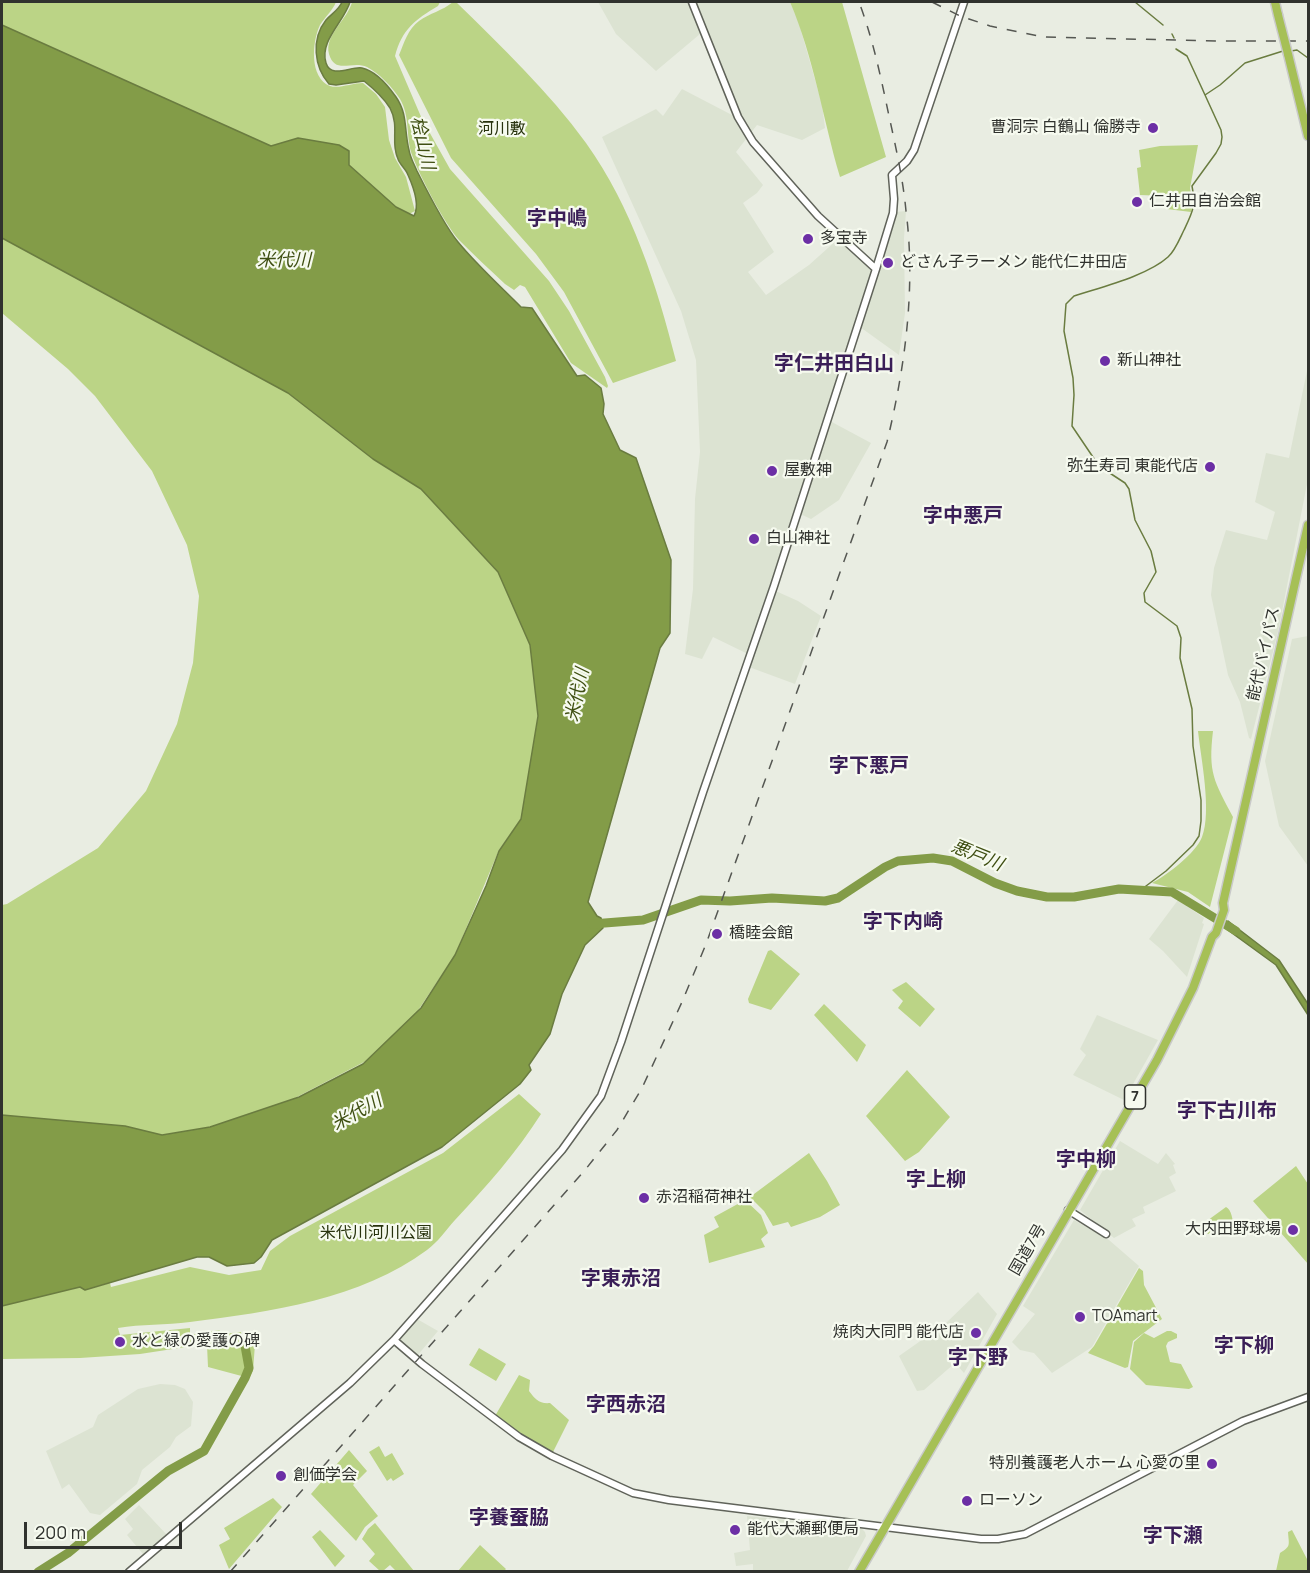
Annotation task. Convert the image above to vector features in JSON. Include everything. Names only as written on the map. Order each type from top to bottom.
[{"type":"highway","points":[[1275,2],[1308,136]]},
{"type":"highway","name":"能代バイパス","points":[[1249,790],[1308,525]]},
{"type":"highway","name":"国道7号","points":[[859,1572],[1170,1035],[1196,982],[1223,903],[1249,790]]},
{"type":"street","points":[[692,2],[738,117],[753,142],[818,216],[876,268]]},
{"type":"street","points":[[129,1572],[350,1383],[394,1340],[562,1150],[601,1096],[774,586],[876,268],[893,213],[892,175],[908,161],[914,150],[964,2]]},
{"type":"street","points":[[1068,1210],[1106,1234]]},
{"type":"street","points":[[394,1340],[519,1437],[564,1463],[633,1493],[669,1500],[981,1539],[998,1539],[1024,1534],[1045,1525],[1243,1421],[1308,1397]]},
{"type":"shaded area","points":[[598,2],[790,2],[798,20],[822,104],[825,128],[802,140],[757,125],[736,152],[763,185],[757,193],[743,203],[774,252],[748,272],[766,295],[809,265],[838,239],[879,274],[896,212],[906,211],[905,313],[899,355],[860,327],[830,421],[871,443],[839,500],[811,519],[794,511],[769,588],[798,601],[821,616],[795,684],[749,667],[752,656],[713,637],[702,659],[685,654],[693,589],[695,499],[700,452],[696,360],[681,311],[602,137],[656,109],[663,116],[682,89],[732,115],[700,34],[656,71],[616,34]]},
{"type":"shaded area","points":[[1308,366],[1308,479],[1278,632],[1251,739],[1240,702],[1228,675],[1211,595],[1214,568],[1226,530],[1267,540],[1275,512],[1255,502],[1266,453],[1289,458]]},
{"type":"shaded area","points":[[1308,636],[1308,866],[1279,826],[1265,761],[1292,639]]},
{"type":"shaded area","points":[[1178,900],[1204,918],[1187,977],[1149,939]]},
{"type":"shaded area","points":[[1097,1015],[1158,1040],[1124,1100],[1073,1075],[1086,1055],[1080,1049]]},
{"type":"shaded area","points":[[1120,1141],[1158,1164],[1166,1153],[1175,1164],[1173,1165],[1176,1173],[1169,1177],[1176,1191],[1143,1207],[1145,1213],[1132,1219],[1136,1226],[1114,1238],[1080,1210]]},
{"type":"shaded area","points":[[1074,1220],[1109,1240],[1139,1266],[1092,1347],[1052,1373],[1034,1353],[1020,1350],[1012,1342],[1035,1314],[1023,1306]]},
{"type":"shaded area","points":[[978,1292],[997,1314],[964,1373],[955,1363],[924,1390],[917,1391],[899,1356],[946,1323]]},
{"type":"shaded area","points":[[417,1319],[438,1331],[417,1356],[401,1344],[401,1337]]},
{"type":"shaded area","points":[[160,1384],[175,1385],[185,1389],[193,1402],[191,1426],[176,1437],[170,1447],[142,1470],[137,1484],[100,1515],[90,1513],[69,1484],[62,1489],[46,1451],[93,1427],[98,1415],[138,1389]]},
{"type":"shaded area","points":[[139,1505],[167,1535],[143,1554],[127,1535],[133,1529],[125,1519]]},
{"type":"shaded area","points":[[747,1516],[861,1528],[866,1536],[847,1571],[753,1571],[753,1564],[736,1566],[734,1553],[750,1550]]},
{"type":"green space","points":[[2,2],[336,2],[320,25],[315,40],[314,58],[318,75],[330,86],[363,83],[376,94],[385,107],[389,140],[395,158],[406,177],[415,211],[409,214],[396,207],[349,165],[298,138],[271,146],[2,25]]},
{"type":"green space","points":[[352,2],[440,2],[406,32],[395,56],[422,119],[450,169],[549,281],[569,311],[605,377],[607,388],[571,363],[525,287],[520,285],[514,290],[505,284],[453,232],[432,198],[414,161],[407,118],[403,105],[394,90],[367,67],[335,64],[332,60],[328,47],[330,40]]},
{"type":"green space","name":"河川敷","points":[[456,2],[540,87],[586,143],[602,168],[630,220],[641,248],[676,361],[613,383],[564,292],[536,254],[451,158],[399,55],[415,24]]},
{"type":"green space","points":[[790,2],[842,2],[886,157],[840,177],[806,45]]},
{"type":"green space","points":[[1198,145],[1190,188],[1193,204],[1191,212],[1167,209],[1166,196],[1140,195],[1137,168],[1141,167],[1139,150],[1160,146]]},
{"type":"green space","points":[[2,238],[288,393],[373,459],[421,489],[498,572],[530,645],[538,716],[521,819],[499,850],[455,955],[417,1012],[366,1061],[293,1099],[210,1127],[162,1135],[125,1126],[2,1115],[2,905],[98,848],[146,791],[177,724],[193,663],[199,596],[187,545],[152,471],[95,396],[68,369],[2,313]]},
{"type":"green space","points":[[1198,731],[1213,731],[1211,757],[1214,776],[1233,817],[1210,907],[1188,892],[1152,883],[1173,869],[1194,850],[1202,837],[1205,826],[1206,799]]},
{"type":"green space","points":[[771,950],[800,974],[771,1010],[749,1003],[748,999],[768,951]]},
{"type":"green space","points":[[906,982],[935,1009],[920,1027],[898,1008],[903,1001],[892,990]]},
{"type":"green space","points":[[824,1004],[866,1045],[857,1062],[814,1015]]},
{"type":"green space","points":[[907,1070],[950,1117],[919,1152],[905,1161],[866,1116]]},
{"type":"green space","name":"米代川河川公園","points":[[519,1094],[541,1114],[532,1128],[501,1169],[438,1240],[401,1267],[344,1292],[283,1308],[190,1322],[118,1328],[120,1335],[190,1328],[190,1335],[220,1330],[212,1343],[140,1354],[80,1358],[2,1359],[2,1306],[80,1287],[85,1290],[110,1283],[111,1287],[190,1267],[229,1275],[261,1270],[270,1251],[290,1236],[443,1153]]},
{"type":"green space","points":[[809,1153],[840,1205],[820,1217],[791,1227],[788,1222],[773,1226],[764,1211],[750,1197]]},
{"type":"green space","name":"大内田野球場","points":[[1296,1166],[1308,1184],[1308,1264],[1253,1201]]},
{"type":"green space","points":[[745,1200],[761,1215],[768,1233],[761,1239],[765,1247],[709,1263],[704,1235],[719,1227],[714,1217]]},
{"type":"green space","points":[[1226,1207],[1232,1215],[1232,1226],[1208,1234],[1202,1228],[1204,1223]]},
{"type":"green space","points":[[1139,1268],[1143,1271],[1144,1285],[1162,1319],[1133,1341],[1128,1367],[1125,1368],[1088,1353]]},
{"type":"green space","points":[[1167,1331],[1177,1334],[1177,1338],[1168,1342],[1166,1346],[1170,1362],[1181,1364],[1193,1387],[1189,1389],[1146,1385],[1130,1369],[1134,1342],[1144,1333],[1154,1338]]},
{"type":"green space","points":[[241,1332],[242,1341],[255,1344],[253,1371],[249,1378],[208,1367],[207,1345],[218,1344],[223,1334]]},
{"type":"green space","points":[[479,1348],[506,1364],[496,1381],[469,1365]]},
{"type":"green space","points":[[519,1375],[530,1380],[529,1391],[535,1399],[543,1403],[550,1403],[569,1420],[552,1454],[520,1436],[495,1416]]},
{"type":"green space","points":[[379,1446],[385,1457],[392,1453],[404,1474],[393,1481],[391,1478],[387,1481],[369,1452]]},
{"type":"green space","points":[[349,1450],[367,1471],[353,1485],[378,1516],[365,1527],[356,1541],[311,1494]]},
{"type":"green space","points":[[273,1498],[282,1507],[229,1569],[219,1545],[230,1539],[224,1528]]},
{"type":"green space","points":[[375,1523],[414,1571],[396,1571],[390,1565],[380,1571],[369,1561],[375,1554],[362,1539]]},
{"type":"green space","points":[[320,1530],[345,1556],[335,1567],[312,1537]]},
{"type":"green space","points":[[1292,1530],[1308,1561],[1307,1571],[1276,1571],[1280,1553],[1289,1545],[1288,1532]]},
{"type":"green space","points":[[480,1545],[506,1569],[504,1571],[458,1571]]},
{"type":"water","name":"米代川","points":[[342,2],[350,2],[329,39],[325,55],[326,63],[329,68],[337,71],[358,68],[367,70],[390,89],[400,103],[412,160],[436,208],[453,235],[473,259],[521,307],[532,308],[577,376],[585,375],[601,388],[603,414],[620,450],[636,458],[671,560],[670,633],[660,648],[588,902],[597,916],[601,918],[603,928],[585,945],[562,994],[550,1034],[529,1065],[531,1070],[520,1084],[442,1147],[272,1240],[261,1257],[254,1263],[227,1266],[209,1257],[197,1257],[85,1290],[80,1287],[2,1306],[2,1115],[125,1126],[162,1135],[210,1127],[299,1097],[363,1064],[421,1008],[455,955],[499,851],[521,819],[538,716],[530,645],[498,572],[421,489],[373,459],[288,393],[2,238],[2,25],[271,146],[298,138],[339,145],[349,151],[349,165],[396,207],[414,216],[415,196],[412,184],[396,153],[394,122],[390,108],[364,81],[329,84],[320,70],[316,53],[318,36],[326,20]]},
{"type":"water","points":[[1228,921],[1279,960],[1308,1004],[1308,1015],[1276,965],[1225,928]]},
{"type":"waterway","points":[[1135,2],[1163,25]]},
{"type":"waterway","points":[[1172,34],[1174,38]]},
{"type":"waterway","points":[[1176,49],[1187,56],[1205,95]]},
{"type":"waterway","points":[[1291,51],[1297,50],[1308,58]]},
{"type":"waterway","points":[[1142,889],[1166,871],[1193,845],[1199,836],[1201,800],[1193,746],[1192,709],[1180,658],[1181,638],[1177,626],[1145,602],[1144,593],[1156,572],[1151,551],[1135,520],[1129,489],[1125,483],[1099,466],[1072,426],[1074,395],[1064,331],[1066,304],[1074,296],[1148,270],[1171,254],[1192,213],[1194,204],[1192,186],[1221,144],[1221,130],[1205,95],[1245,63],[1283,51]]},
{"type":"waterway","name":"悪戸川","points":[[592,924],[643,920],[701,900],[730,901],[772,898],[825,901],[838,898],[898,861],[933,858],[952,861],[995,883],[1017,891],[1047,897],[1074,897],[1119,889],[1172,892],[1236,931]]},
{"type":"waterway","points":[[38,1572],[68,1553],[168,1471],[204,1451],[249,1368],[245,1346]]},
{"type":"railway","points":[[230,1572],[585,1170],[617,1130],[642,1088],[706,944],[887,442],[904,356],[910,269],[903,187],[880,73],[859,2]]},
{"type":"railway","points":[[932,2],[960,16],[990,26],[1044,37],[1308,41]]},
{"type":"place","name":"曹洞宗 白鶴山 倫勝寺","points":[[1153,128]]},
{"type":"place","name":"仁井田自治会館","points":[[1137,202]]},
{"type":"place","name":"多宝寺","points":[[808,239]]},
{"type":"place","name":"どさん子ラーメン 能代仁井田店","points":[[888,263]]},
{"type":"place","name":"新山神社","points":[[1105,361]]},
{"type":"place","name":"弥生寿司 東能代店","points":[[1210,467]]},
{"type":"place","name":"屋敷神","points":[[772,471]]},
{"type":"place","name":"白山神社","points":[[754,539]]},
{"type":"place","name":"橋睦会館","points":[[717,934]]},
{"type":"place","name":"赤沼稲荷神社","points":[[644,1198]]},
{"type":"place","name":"大内田野球場","points":[[1293,1230]]},
{"type":"place","name":"TOAmart","points":[[1080,1317]]},
{"type":"place","name":"焼肉大同門 能代店","points":[[976,1333]]},
{"type":"place","name":"水と緑の愛護の碑","points":[[120,1342]]},
{"type":"place","name":"特別養護老人ホーム 心愛の里","points":[[1212,1464]]},
{"type":"place","name":"創価学会","points":[[281,1476]]},
{"type":"place","name":"ローソン","points":[[967,1501]]},
{"type":"place","name":"能代大瀬郵便局","points":[[735,1530]]},
{"type":"district","name":"字中嶋","points":[[557,219]]},
{"type":"district","name":"字仁井田白山","points":[[834,364]]},
{"type":"district","name":"字中悪戸","points":[[963,516]]},
{"type":"district","name":"字下悪戸","points":[[869,766]]},
{"type":"district","name":"字下内崎","points":[[903,922]]},
{"type":"district","name":"字下古川布","points":[[1227,1111]]},
{"type":"district","name":"字中柳","points":[[1086,1160]]},
{"type":"district","name":"字上柳","points":[[936,1180]]},
{"type":"district","name":"字東赤沼","points":[[621,1279]]},
{"type":"district","name":"字下柳","points":[[1244,1346]]},
{"type":"district","name":"字下野","points":[[978,1358]]},
{"type":"district","name":"字西赤沼","points":[[626,1405]]},
{"type":"district","name":"字養蚕脇","points":[[509,1518]]},
{"type":"district","name":"字下瀬","points":[[1173,1536]]},
{"type":"water label","name":"桧山川","points":[[422,143]]}]
